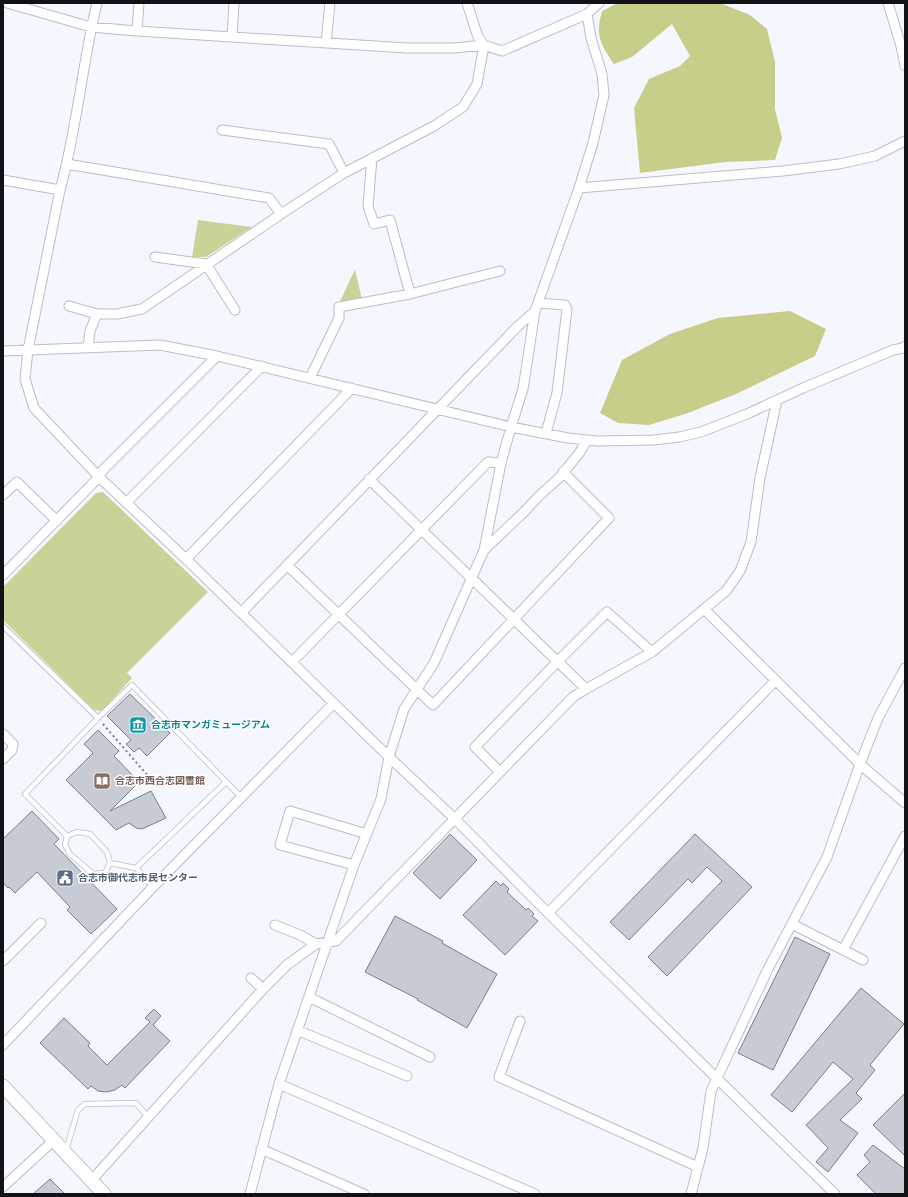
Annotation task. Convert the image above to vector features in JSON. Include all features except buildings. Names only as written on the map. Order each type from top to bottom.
[{"type":"street","points":[[7,3],[92,27],[326,44],[407,48],[454,48],[484,46],[502,51],[587,14],[599,3]]},
{"type":"street","points":[[97,3],[67,164],[60,190],[28,350],[25,379],[34,408],[99,477],[186,559],[389,757],[455,818],[548,913],[835,1194]]},
{"type":"street","points":[[137,31],[139,3]]},
{"type":"street","points":[[232,37],[234,3]]},
{"type":"street","points":[[326,44],[330,3]]},
{"type":"street","points":[[69,306],[97,314],[117,314],[142,309],[280,214],[344,173],[434,126],[463,107],[477,84],[484,46],[478,37],[467,3]]},
{"type":"street","points":[[888,3],[901,46],[905,66]]},
{"type":"street","points":[[250,1194],[279,1084],[354,866],[381,800],[389,757],[404,709],[434,663],[484,550],[501,463],[510,427],[523,389],[537,307],[579,188],[593,143],[604,95],[602,74],[591,38],[587,14]]},
{"type":"street","points":[[222,130],[329,144],[344,173]]},
{"type":"street","points":[[579,188],[783,171],[839,164],[875,156],[905,141]]},
{"type":"street","points":[[372,158],[368,206],[374,224],[390,220],[410,294]]},
{"type":"street","points":[[67,164],[269,198],[280,214]]},
{"type":"street","points":[[3,180],[60,190]]},
{"type":"street","points":[[155,257],[206,264],[235,310]]},
{"type":"street","points":[[310,378],[339,318],[339,307],[410,294],[500,271]]},
{"type":"street","points":[[241,613],[537,307],[565,305],[567,309],[557,393],[546,434]]},
{"type":"street","points":[[88,347],[90,331],[97,314]]},
{"type":"street","points":[[3,351],[160,345],[262,366],[510,427],[546,434],[587,440],[654,440],[679,437],[701,432],[747,414],[905,346]]},
{"type":"street","points":[[3,575],[99,477],[101,472],[217,356]]},
{"type":"street","points":[[126,503],[262,366]]},
{"type":"street","points":[[186,559],[352,388]]},
{"type":"street","points":[[91,1181],[263,989],[288,964],[316,944],[336,941],[573,697],[652,652],[726,591],[740,571],[751,542],[760,478],[777,400]]},
{"type":"street","points":[[484,550],[564,472],[580,452],[587,440]]},
{"type":"street","points":[[292,662],[488,462],[501,463]]},
{"type":"street","points":[[287,565],[433,705],[609,518],[564,472]]},
{"type":"street","points":[[369,479],[472,577],[586,689]]},
{"type":"street","points":[[3,495],[17,482],[56,521]]},
{"type":"street","points":[[704,610],[860,764],[905,803]]},
{"type":"street","points":[[500,772],[475,747],[607,612],[652,652]]},
{"type":"street","points":[[691,1194],[703,1148],[711,1091],[768,969],[827,857],[878,718],[905,668]]},
{"type":"street","points":[[548,913],[776,680]]},
{"type":"street","points":[[3,1045],[153,887],[334,704]]},
{"type":"street","points":[[3,734],[13,744],[12,750],[3,759]]},
{"type":"street","points":[[354,866],[280,845],[290,811],[367,834]]},
{"type":"street","points":[[843,950],[905,836]]},
{"type":"street","points":[[3,961],[41,923]]},
{"type":"street","points":[[274,924],[300,935],[316,944]]},
{"type":"street","points":[[792,924],[863,960]]},
{"type":"street","points":[[251,978],[263,989]]},
{"type":"street","points":[[309,996],[430,1057]]},
{"type":"street","points":[[520,1021],[499,1077],[698,1167]]},
{"type":"street","points":[[298,1030],[407,1076]]},
{"type":"street","points":[[279,1084],[535,1194]]},
{"type":"street","points":[[3,1086],[104,1194]]},
{"type":"street","points":[[3,1187],[53,1141]]},
{"type":"street","points":[[262,1149],[364,1194]]},
{"type":"lane","points":[[3,626],[98,718]]},
{"type":"lane","points":[[68,836],[25,794],[132,685],[241,797]]},
{"type":"lane","points":[[136,868],[226,782]]},
{"type":"lane","points":[[77,832],[90,834],[107,852],[110,863],[105,873],[93,874],[70,854],[65,845],[68,836],[77,832]]},
{"type":"lane","points":[[110,863],[136,868],[153,887]]},
{"type":"lane","points":[[65,1153],[78,1110],[85,1104],[136,1103],[148,1117]]},
{"type":"path","points":[[98,718],[155,784]]},
{"type":"green space","points":[[618,3],[720,3],[750,15],[767,29],[775,62],[775,109],[782,138],[775,160],[725,162],[640,173],[634,108],[649,79],[680,66],[690,56],[672,24],[632,57],[614,64],[602,45],[599,27],[602,11]]},
{"type":"green space","points":[[198,220],[252,227],[206,257],[192,257]]},
{"type":"green space","points":[[355,269],[362,300],[339,304]]},
{"type":"green space","points":[[790,311],[826,329],[815,356],[736,394],[688,413],[649,425],[618,423],[600,413],[622,360],[670,334],[718,318]]},
{"type":"green space","points":[[103,492],[208,592],[127,673],[132,678],[102,711],[94,710],[3,620],[3,587],[96,493]]},
{"type":"place","name":"合志市マンガミュージアム","points":[[138,725]]},
{"type":"place","name":"合志市西合志図書館","points":[[102,781]]},
{"type":"place","name":"合志市御代志市民センター","points":[[65,878]]}]
